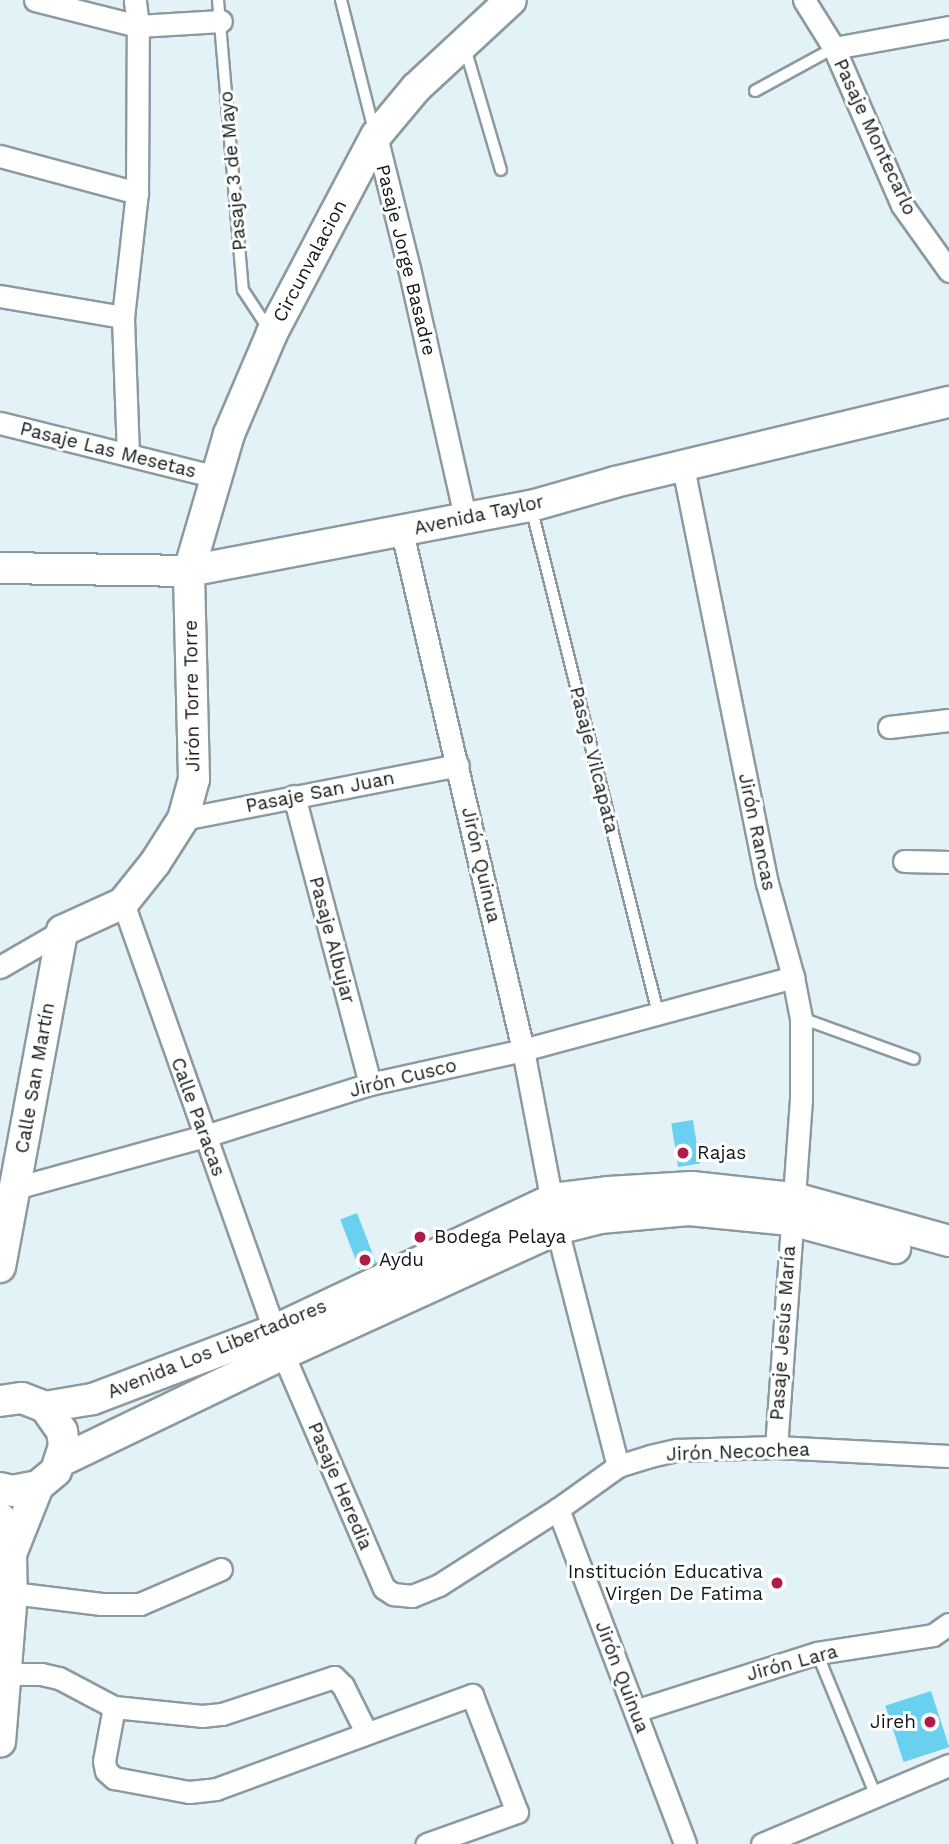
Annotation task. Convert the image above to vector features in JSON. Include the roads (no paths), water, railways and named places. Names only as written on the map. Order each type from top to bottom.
[{"type":"street","points":[[36,0],[138,26],[219,11]]},
{"type":"street","points":[[128,455],[123,317],[137,193],[138,26],[135,0]]},
{"type":"street","name":"Circunvalacion","points":[[189,571],[229,434],[272,333],[376,136],[416,88],[511,0]]},
{"type":"street","name":"Pasaje Montecarlo","points":[[804,0],[834,48],[902,205],[949,271]]},
{"type":"street","points":[[834,48],[949,27]]},
{"type":"street","name":"Pasaje Jorge Basadre","points":[[376,136],[466,520]]},
{"type":"street","points":[[0,156],[137,193]]},
{"type":"street","points":[[0,296],[123,317]]},
{"type":"street","name":"Avenida Taylor","points":[[0,568],[189,571],[531,506],[949,402]]},
{"type":"street","name":"Pasaje Las Mesetas","points":[[0,423],[217,477]]},
{"type":"street","name":"Jirón Rancas","points":[[683,467],[767,883],[793,977],[801,1018],[800,1099],[792,1209]]},
{"type":"street","name":"Jirón Quinua","points":[[402,532],[523,1050],[557,1229]]},
{"type":"street","name":"Jirón Torre Torre","points":[[183,819],[194,779],[189,571]]},
{"type":"street","points":[[889,727],[949,720]]},
{"type":"street","name":"Pasaje San Juan","points":[[183,819],[458,765]]},
{"type":"street","name":"Pasaje Albujar","points":[[295,796],[370,1084]]},
{"type":"street","points":[[0,967],[62,931],[123,903],[155,863],[183,819]]},
{"type":"street","points":[[904,861],[949,862]]},
{"type":"street","name":"Calle Paracas","points":[[123,903],[279,1342]]},
{"type":"street","name":"Calle San Martín","points":[[0,1267],[62,931]]},
{"type":"street","name":"Jirón Cusco","points":[[15,1188],[205,1136],[370,1084],[523,1050],[793,977]]},
{"type":"street","name":"Avenida Los Libertadores","points":[[61,1461],[149,1417],[279,1342],[553,1199],[608,1192],[692,1187],[949,1241]]},
{"type":"street","name":"Avenida Los Libertadores","points":[[45,1407],[93,1399],[135,1383],[279,1342],[557,1229],[600,1218],[689,1210],[792,1209],[949,1261]]},
{"type":"street","name":"Pasaje Jesús María","points":[[776,1447],[792,1209]]},
{"type":"street","points":[[557,1229],[618,1466]]},
{"type":"street","name":"Pasaje Heredia","points":[[279,1342],[384,1588],[405,1596],[439,1585]]},
{"type":"street","points":[[135,1383],[149,1417]]},
{"type":"street","points":[[0,1401],[22,1398],[45,1407],[62,1431],[64,1446],[56,1471],[38,1486],[11,1553]]},
{"type":"street","name":"Jirón Necochea","points":[[439,1585],[558,1509],[618,1466],[677,1450],[776,1447],[949,1456]]},
{"type":"street","points":[[0,1488],[13,1490],[38,1486]]},
{"type":"street","name":"Jirón Quinua","points":[[558,1509],[685,1844]]},
{"type":"street","points":[[0,1518],[11,1553],[12,1593],[8,1674],[0,1742]]},
{"type":"street","points":[[12,1593],[101,1604],[140,1604],[221,1569]]},
{"type":"street","name":"Jirón Lara","points":[[635,1711],[817,1653],[933,1635],[949,1624]]},
{"type":"street","points":[[8,1674],[41,1674],[59,1678],[114,1707],[202,1716],[222,1714],[334,1677],[343,1686],[366,1732]]},
{"type":"street","points":[[114,1707],[104,1762],[106,1771],[114,1778],[189,1792],[216,1789],[472,1695],[517,1812],[426,1844]]},
{"type":"street","points":[[762,1844],[949,1765]]},
{"type":"lane","name":"Pasaje Jorge Basadre","points":[[341,0],[376,136]]},
{"type":"lane","name":"Pasaje 3 de Mayo","points":[[219,11],[243,290],[272,333]]},
{"type":"lane","points":[[463,42],[501,170]]},
{"type":"lane","points":[[755,91],[834,48]]},
{"type":"lane","name":"Pasaje Vilcapata","points":[[531,506],[658,1013]]},
{"type":"lane","points":[[801,1018],[914,1059]]},
{"type":"lane","points":[[817,1653],[876,1796]]},
{"type":"place","name":"Rajas","points":[[683,1153]]},
{"type":"place","name":"Bodega Pelaya","points":[[420,1237]]},
{"type":"place","name":"Aydu","points":[[365,1260]]},
{"type":"place","name":"Institución Educativa Virgen De Fatima","points":[[777,1583]]},
{"type":"place","name":"Jireh","points":[[930,1722]]}]
